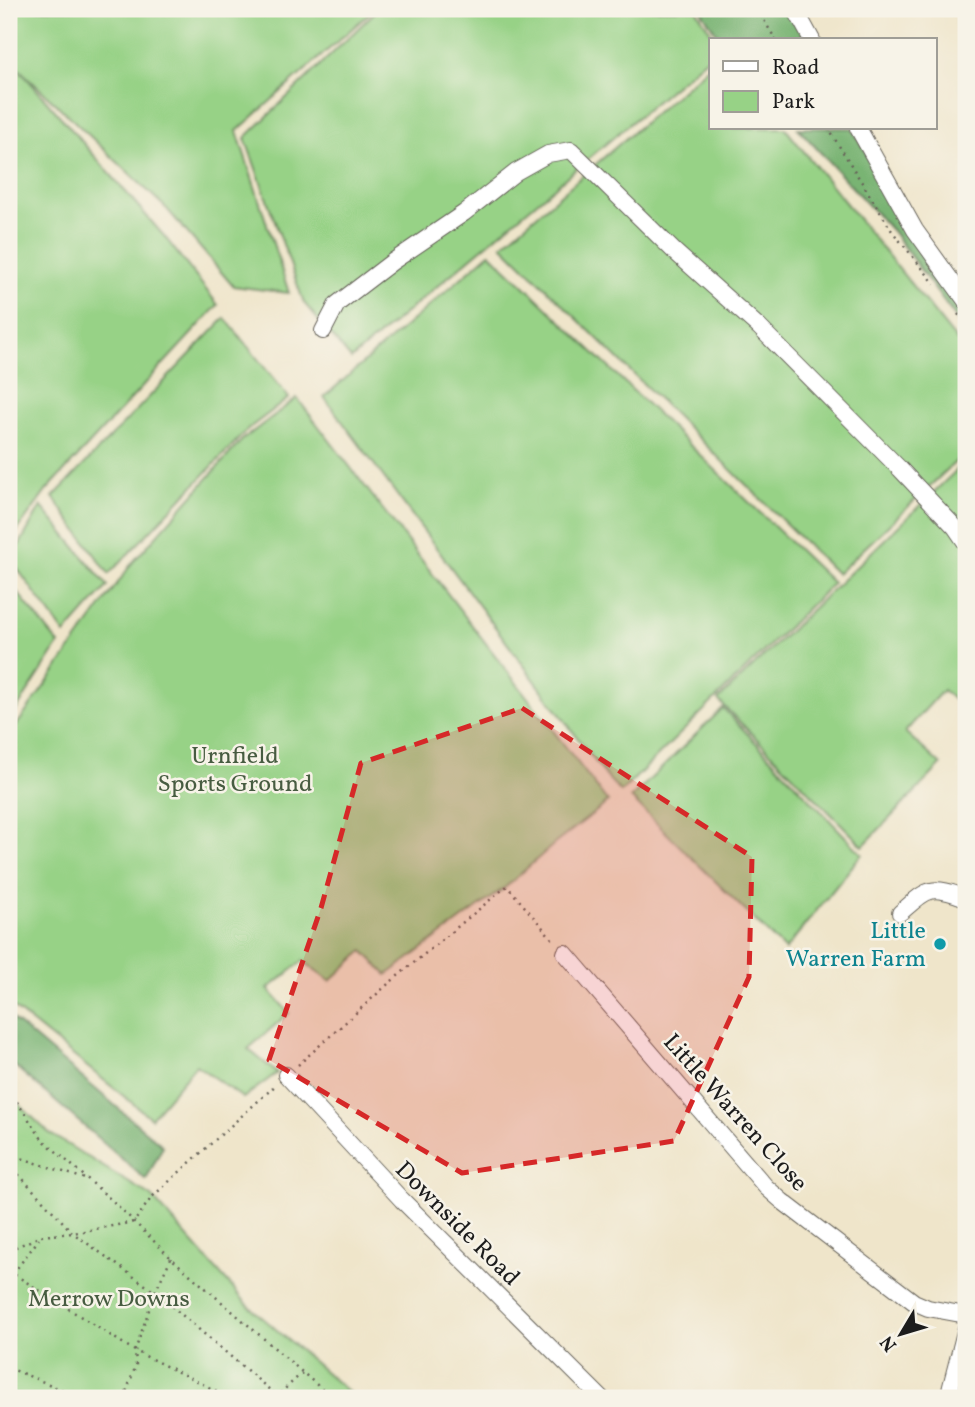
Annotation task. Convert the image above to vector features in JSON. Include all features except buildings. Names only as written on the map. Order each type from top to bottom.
[{"type":"street","points":[[795,9],[811,38]]},
{"type":"street","points":[[859,130],[960,304]]},
{"type":"street","points":[[323,331],[337,304],[464,213],[516,172],[548,154],[571,150],[674,251],[759,327],[900,469],[955,527],[966,544]]},
{"type":"street","points":[[900,913],[925,892],[932,890],[966,898]]},
{"type":"street","name":"Little Warren Close","points":[[565,953],[774,1194],[914,1302],[928,1308],[966,1315]]},
{"type":"street","name":"Downside Road","points":[[286,1075],[402,1200],[601,1398]]},
{"type":"street","points":[[948,1398],[966,1328]]},
{"type":"path","points":[[757,9],[775,38]]},
{"type":"path","points":[[829,130],[892,231],[938,288]]},
{"type":"path","points":[[960,304],[966,324]]},
{"type":"path","points":[[9,1250],[41,1236],[134,1222],[152,1197],[286,1075],[387,985],[507,886],[565,953]]},
{"type":"path","points":[[9,1090],[42,1139],[171,1258],[332,1398]]},
{"type":"path","points":[[9,1154],[89,1180]]},
{"type":"path","points":[[9,1164],[73,1233],[155,1292],[276,1397],[302,1373]]},
{"type":"path","points":[[9,1279],[41,1236]]},
{"type":"path","points":[[124,1398],[136,1365],[135,1350],[155,1292],[171,1258]]},
{"type":"path","points":[[9,1271],[135,1350],[231,1398]]},
{"type":"path","points":[[9,1367],[83,1398]]},
{"type":"highlighted area","points":[[522,708],[752,857],[749,977],[674,1141],[462,1173],[269,1060],[321,908],[361,763]]},
{"type":"green space","points":[[9,9],[374,9],[237,131],[289,293],[233,286],[167,209],[19,69],[164,236],[218,305],[47,490],[9,542]]},
{"type":"green space","points":[[378,9],[696,9],[715,38],[709,38],[709,57],[351,359],[304,303],[245,138]]},
{"type":"green space","points":[[700,9],[789,9],[805,38],[720,38]]},
{"type":"green space","points":[[709,67],[709,130],[787,130],[966,352],[966,452],[837,574],[502,245]]},
{"type":"green space","points":[[800,130],[853,130],[911,233],[966,310],[966,332],[892,231]]},
{"type":"green space","points":[[490,253],[833,583],[621,792],[606,776],[324,397]]},
{"type":"green space","points":[[225,318],[289,398],[248,429],[109,574],[53,497]]},
{"type":"green space","name":"Urnfield Sports Ground","points":[[297,398],[608,802],[553,845],[507,886],[387,975],[363,951],[330,981],[303,961],[268,989],[289,1013],[248,1049],[277,1073],[243,1098],[196,1065],[151,1118],[9,1004],[9,736],[132,563],[242,440]]},
{"type":"green space","points":[[966,461],[966,711],[943,690],[905,732],[941,765],[863,846],[718,700]]},
{"type":"green space","points":[[41,506],[108,586],[65,634],[11,560]]},
{"type":"green space","points":[[9,582],[59,644],[9,721]]},
{"type":"green space","points":[[723,708],[862,854],[785,950],[631,798]]},
{"type":"green space","points":[[9,1016],[163,1146],[146,1180],[9,1061]]},
{"type":"green space","name":"Merrow Downs","points":[[9,1095],[49,1133],[152,1197],[248,1305],[355,1398],[9,1398]]},
{"type":"place","name":"Little Warren Farm","points":[[940,944]]}]
